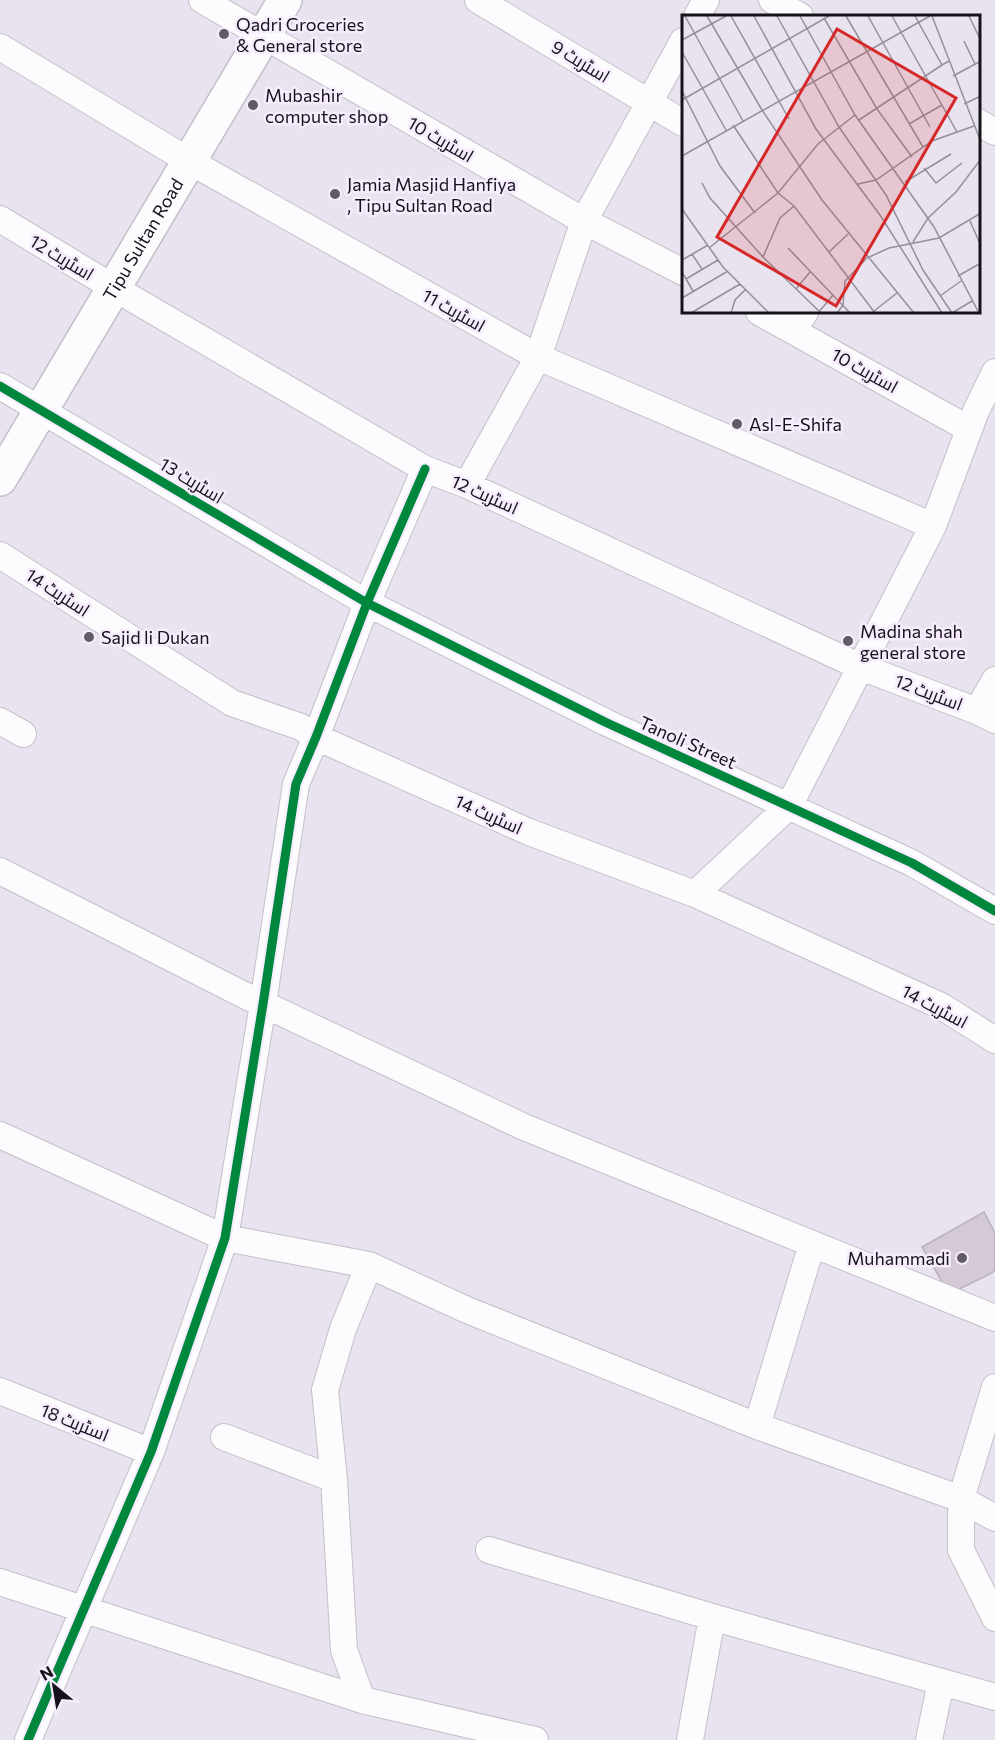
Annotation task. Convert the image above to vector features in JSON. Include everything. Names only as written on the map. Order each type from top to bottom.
[{"type":"street","name":"اسٹریٹ 10","points":[[202,0],[584,221],[682,271]]},
{"type":"street","name":"Tipu Sultan Road","points":[[0,479],[285,0]]},
{"type":"street","name":"اسٹریٹ 9","points":[[478,0],[682,122]]},
{"type":"street","points":[[698,15],[706,0]]},
{"type":"street","points":[[772,0],[798,15]]},
{"type":"street","points":[[467,485],[538,357],[584,221],[682,43]]},
{"type":"street","name":"اسٹریٹ 11","points":[[0,47],[189,161],[538,357],[933,526]]},
{"type":"street","points":[[980,123],[995,132]]},
{"type":"street","name":"اسٹریٹ 12","points":[[0,219],[425,469],[467,485],[861,667],[986,716]]},
{"type":"street","name":"اسٹریٹ 10","points":[[768,314],[800,321],[969,429]]},
{"type":"street","points":[[695,894],[789,806],[933,526],[976,411],[995,372]]},
{"type":"street","name":"اسٹریٹ 13","points":[[0,386],[367,603]]},
{"type":"street","points":[[28,1740],[151,1452],[225,1238],[296,784],[367,603],[425,469]]},
{"type":"street","name":"اسٹریٹ 14","points":[[0,555],[232,703],[301,727],[316,737],[529,832],[695,894],[941,1006],[995,1040]]},
{"type":"street","name":"Tanoli Street","points":[[367,603],[605,722],[912,863],[995,911]]},
{"type":"street","points":[[986,716],[995,680]]},
{"type":"street","points":[[0,721],[23,734]]},
{"type":"street","points":[[0,871],[263,1004],[524,1127],[995,1318]]},
{"type":"street","points":[[0,1135],[225,1238],[369,1265],[467,1310],[757,1426],[961,1499],[995,1518]]},
{"type":"street","points":[[757,1426],[812,1244]]},
{"type":"street","points":[[362,1700],[344,1650],[334,1479],[325,1390],[343,1329],[369,1265]]},
{"type":"street","points":[[995,1387],[961,1499],[961,1550],[995,1618]]},
{"type":"street","name":"اسٹریٹ 18","points":[[0,1391],[151,1452]]},
{"type":"street","points":[[224,1437],[334,1479]]},
{"type":"street","points":[[489,1550],[712,1617],[995,1697]]},
{"type":"street","points":[[0,1582],[362,1700],[535,1740]]},
{"type":"street","points":[[690,1740],[712,1617]]},
{"type":"street","points":[[929,1740],[941,1682]]},
{"type":"building","name":"Muhammadi","points":[[984,1212],[995,1233],[995,1270],[949,1294],[922,1247]]},
{"type":"cycle path","points":[[0,386],[367,603],[605,722],[912,863],[995,911]]},
{"type":"cycle path","points":[[28,1740],[151,1452],[225,1238],[296,784],[367,603],[425,469]]},
{"type":"place","name":"Qadri Groceries & General store","points":[[224,34]]},
{"type":"place","name":"Mubashir computer shop","points":[[253,105]]},
{"type":"place","name":"Jamia Masjid Hanfiya , Tipu Sultan Road","points":[[335,194]]},
{"type":"place","name":"Asl-E-Shifa","points":[[737,424]]},
{"type":"place","name":"Sajid li Dukan","points":[[89,637]]},
{"type":"place","name":"Madina shah general store","points":[[848,641]]},
{"type":"place","name":"Muhammadi","points":[[962,1258]]}]
